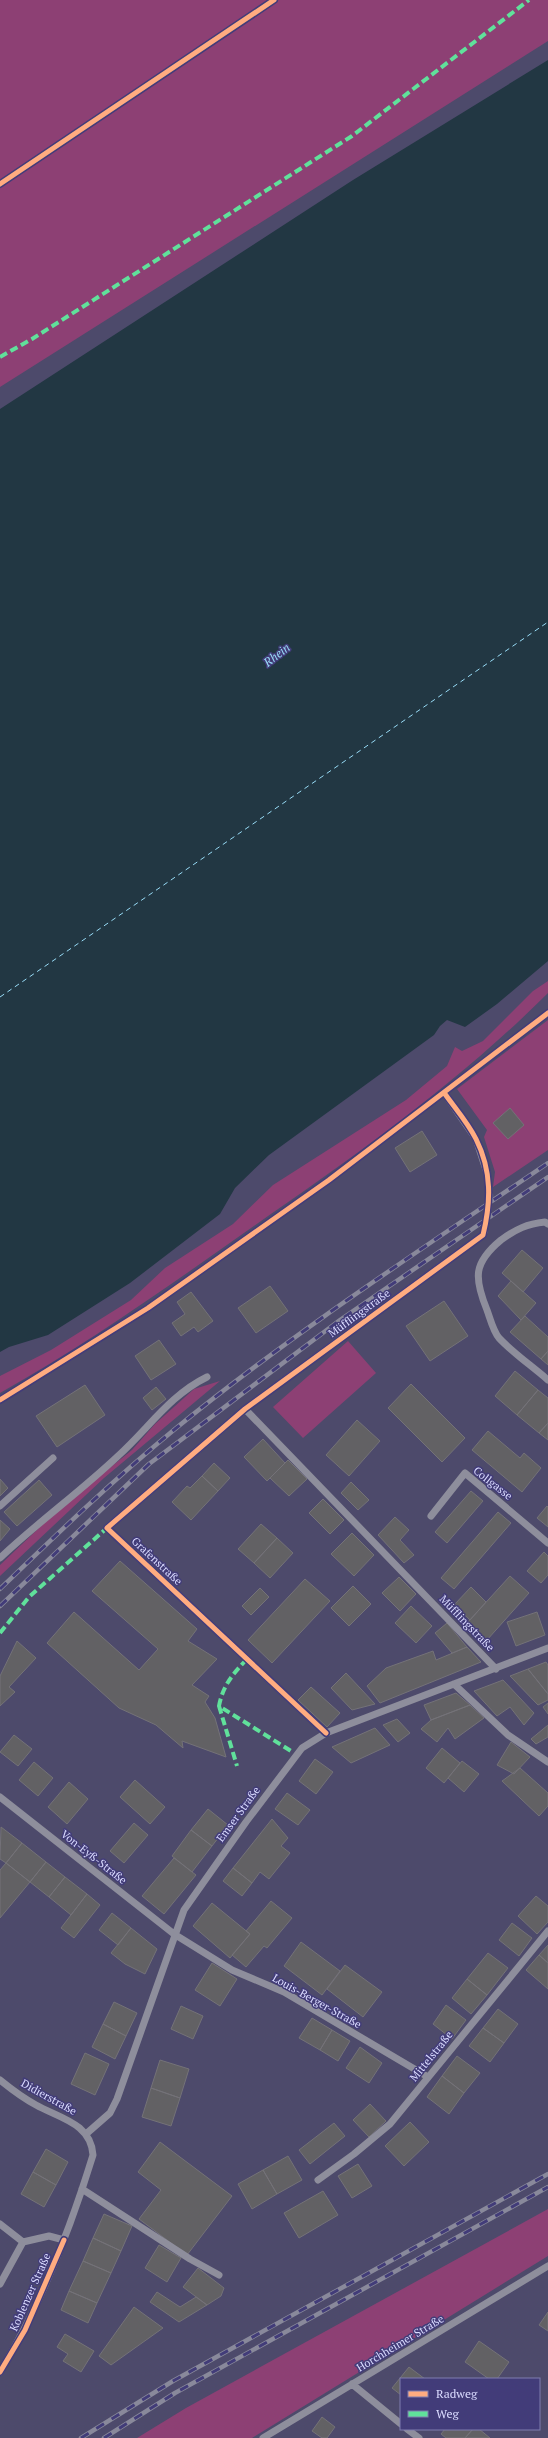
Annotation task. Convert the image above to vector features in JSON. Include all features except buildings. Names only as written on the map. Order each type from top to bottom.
[{"type":"street","points":[[445,1094],[476,1139],[487,1173]]},
{"type":"street","points":[[548,1224],[545,1222],[528,1224],[514,1230],[487,1252],[480,1263],[478,1278],[478,1290],[498,1337],[548,1380]]},
{"type":"street","name":"Müfflingstraße","points":[[484,1232],[477,1239],[245,1409],[496,1669]]},
{"type":"street","points":[[0,1558],[119,1456],[174,1399],[191,1385],[207,1377]]},
{"type":"street","name":"Grafenstraße","points":[[245,1409],[106,1528],[326,1733]]},
{"type":"street","points":[[0,1506],[53,1458]]},
{"type":"street","name":"Collgasse","points":[[431,1516],[465,1473],[548,1543]]},
{"type":"street","name":"Emser Straße","points":[[86,2134],[110,2113],[117,2099],[174,1934],[184,1910],[246,1822],[302,1748],[326,1733],[548,1648]]},
{"type":"street","points":[[454,1684],[508,1735],[548,1762]]},
{"type":"street","name":"Von-Eyß-Straße","points":[[0,1797],[174,1934]]},
{"type":"street","name":"Mittelstraße","points":[[318,2180],[390,2124],[548,1931]]},
{"type":"street","name":"Louis-Berger-Straße","points":[[174,1934],[232,1970],[284,1992],[428,2077]]},
{"type":"street","name":"Didierstraße","points":[[0,2080],[36,2105],[78,2125],[86,2134]]},
{"type":"street","name":"Koblenzer Straße","points":[[0,2372],[25,2330],[64,2240],[93,2155],[92,2145],[86,2134]]},
{"type":"street","points":[[82,2189],[190,2259],[219,2275]]},
{"type":"street","points":[[0,2224],[4,2230],[24,2242],[49,2236],[64,2240]]},
{"type":"street","points":[[0,2284],[24,2242]]},
{"type":"street","name":"Horchheimer Straße","points":[[263,2438],[548,2266]]},
{"type":"street","points":[[352,2384],[400,2423]]},
{"type":"street","points":[[408,2430],[418,2438]]},
{"type":"shaded area","points":[[0,0],[548,0],[548,41],[0,387]]},
{"type":"shaded area","points":[[548,981],[548,993],[514,1026],[442,1088],[367,1146],[96,1335],[0,1393],[0,1376],[51,1350],[131,1300],[165,1268],[233,1224],[273,1185],[406,1100],[447,1066],[455,1047],[462,1051],[483,1041],[533,991]]},
{"type":"shaded area","points":[[548,1020],[548,1150],[493,1187],[495,1172],[484,1137],[487,1130],[457,1089]]},
{"type":"shaded area","points":[[348,1341],[376,1373],[303,1438],[273,1407]]},
{"type":"shaded area","points":[[220,1381],[104,1478],[0,1576],[0,1565],[60,1508],[132,1450],[155,1424],[194,1389]]},
{"type":"shaded area","points":[[548,2209],[548,2256],[252,2438],[137,2438],[186,2408]]},
{"type":"water","name":"Rhein","points":[[548,60],[548,961],[497,1004],[465,1027],[447,1020],[440,1026],[434,1035],[269,1155],[235,1188],[220,1214],[130,1283],[48,1335],[9,1347],[0,1352],[0,409],[353,180]]},
{"type":"ferry route","points":[[0,997],[548,622]]},
{"type":"tunnel","points":[[484,1232],[490,1197],[487,1173]]},
{"type":"railway","points":[[0,1589],[64,1527],[130,1467],[220,1393],[312,1325],[406,1259],[548,1163]]},
{"type":"railway","points":[[0,1606],[149,1464],[340,1320],[548,1177]]},
{"type":"railway","points":[[81,2438],[173,2381],[548,2174]]},
{"type":"railway","points":[[104,2438],[175,2393],[548,2187]]},
{"type":"marked path","points":[[0,357],[32,339],[352,136],[529,0]]},
{"type":"marked path","points":[[0,1633],[29,1597],[107,1528]]},
{"type":"marked path","points":[[247,1659],[229,1680],[223,1692],[219,1706],[291,1751]]},
{"type":"marked path","points":[[219,1706],[237,1766]]},
{"type":"cycle path","points":[[0,184],[274,0]]},
{"type":"cycle path","points":[[0,1400],[148,1308],[329,1180],[548,1013]]},
{"type":"cycle path","points":[[326,1733],[107,1528],[245,1409],[483,1235],[489,1199],[485,1163],[473,1133],[445,1094]]},
{"type":"cycle path","points":[[0,2372],[25,2330],[64,2240]]}]
